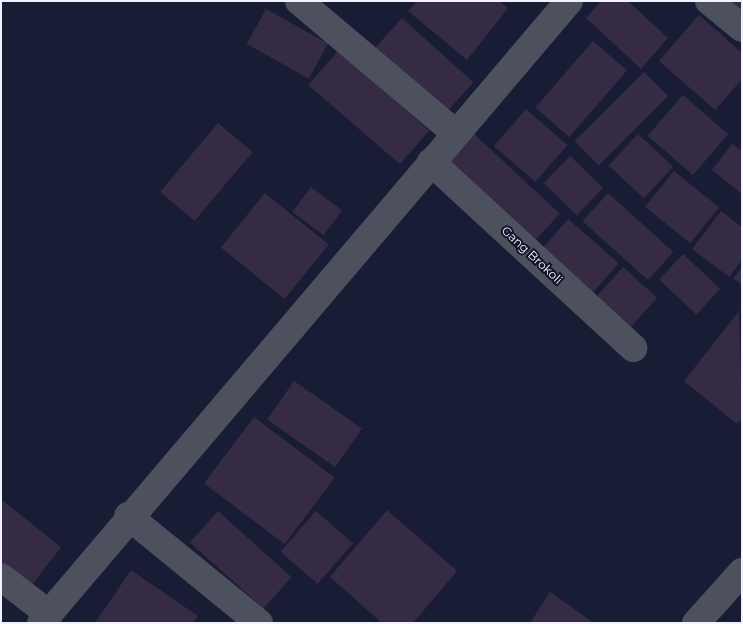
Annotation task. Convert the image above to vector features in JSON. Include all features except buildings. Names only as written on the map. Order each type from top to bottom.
[{"type":"street","points":[[299,1],[456,133]]},
{"type":"street","points":[[1,577],[45,619],[128,516],[569,1]]},
{"type":"street","points":[[709,1],[742,28]]},
{"type":"street","name":"Gang Brokoli","points":[[431,162],[632,348]]},
{"type":"street","points":[[128,516],[258,623]]},
{"type":"street","points":[[696,623],[742,572]]}]
